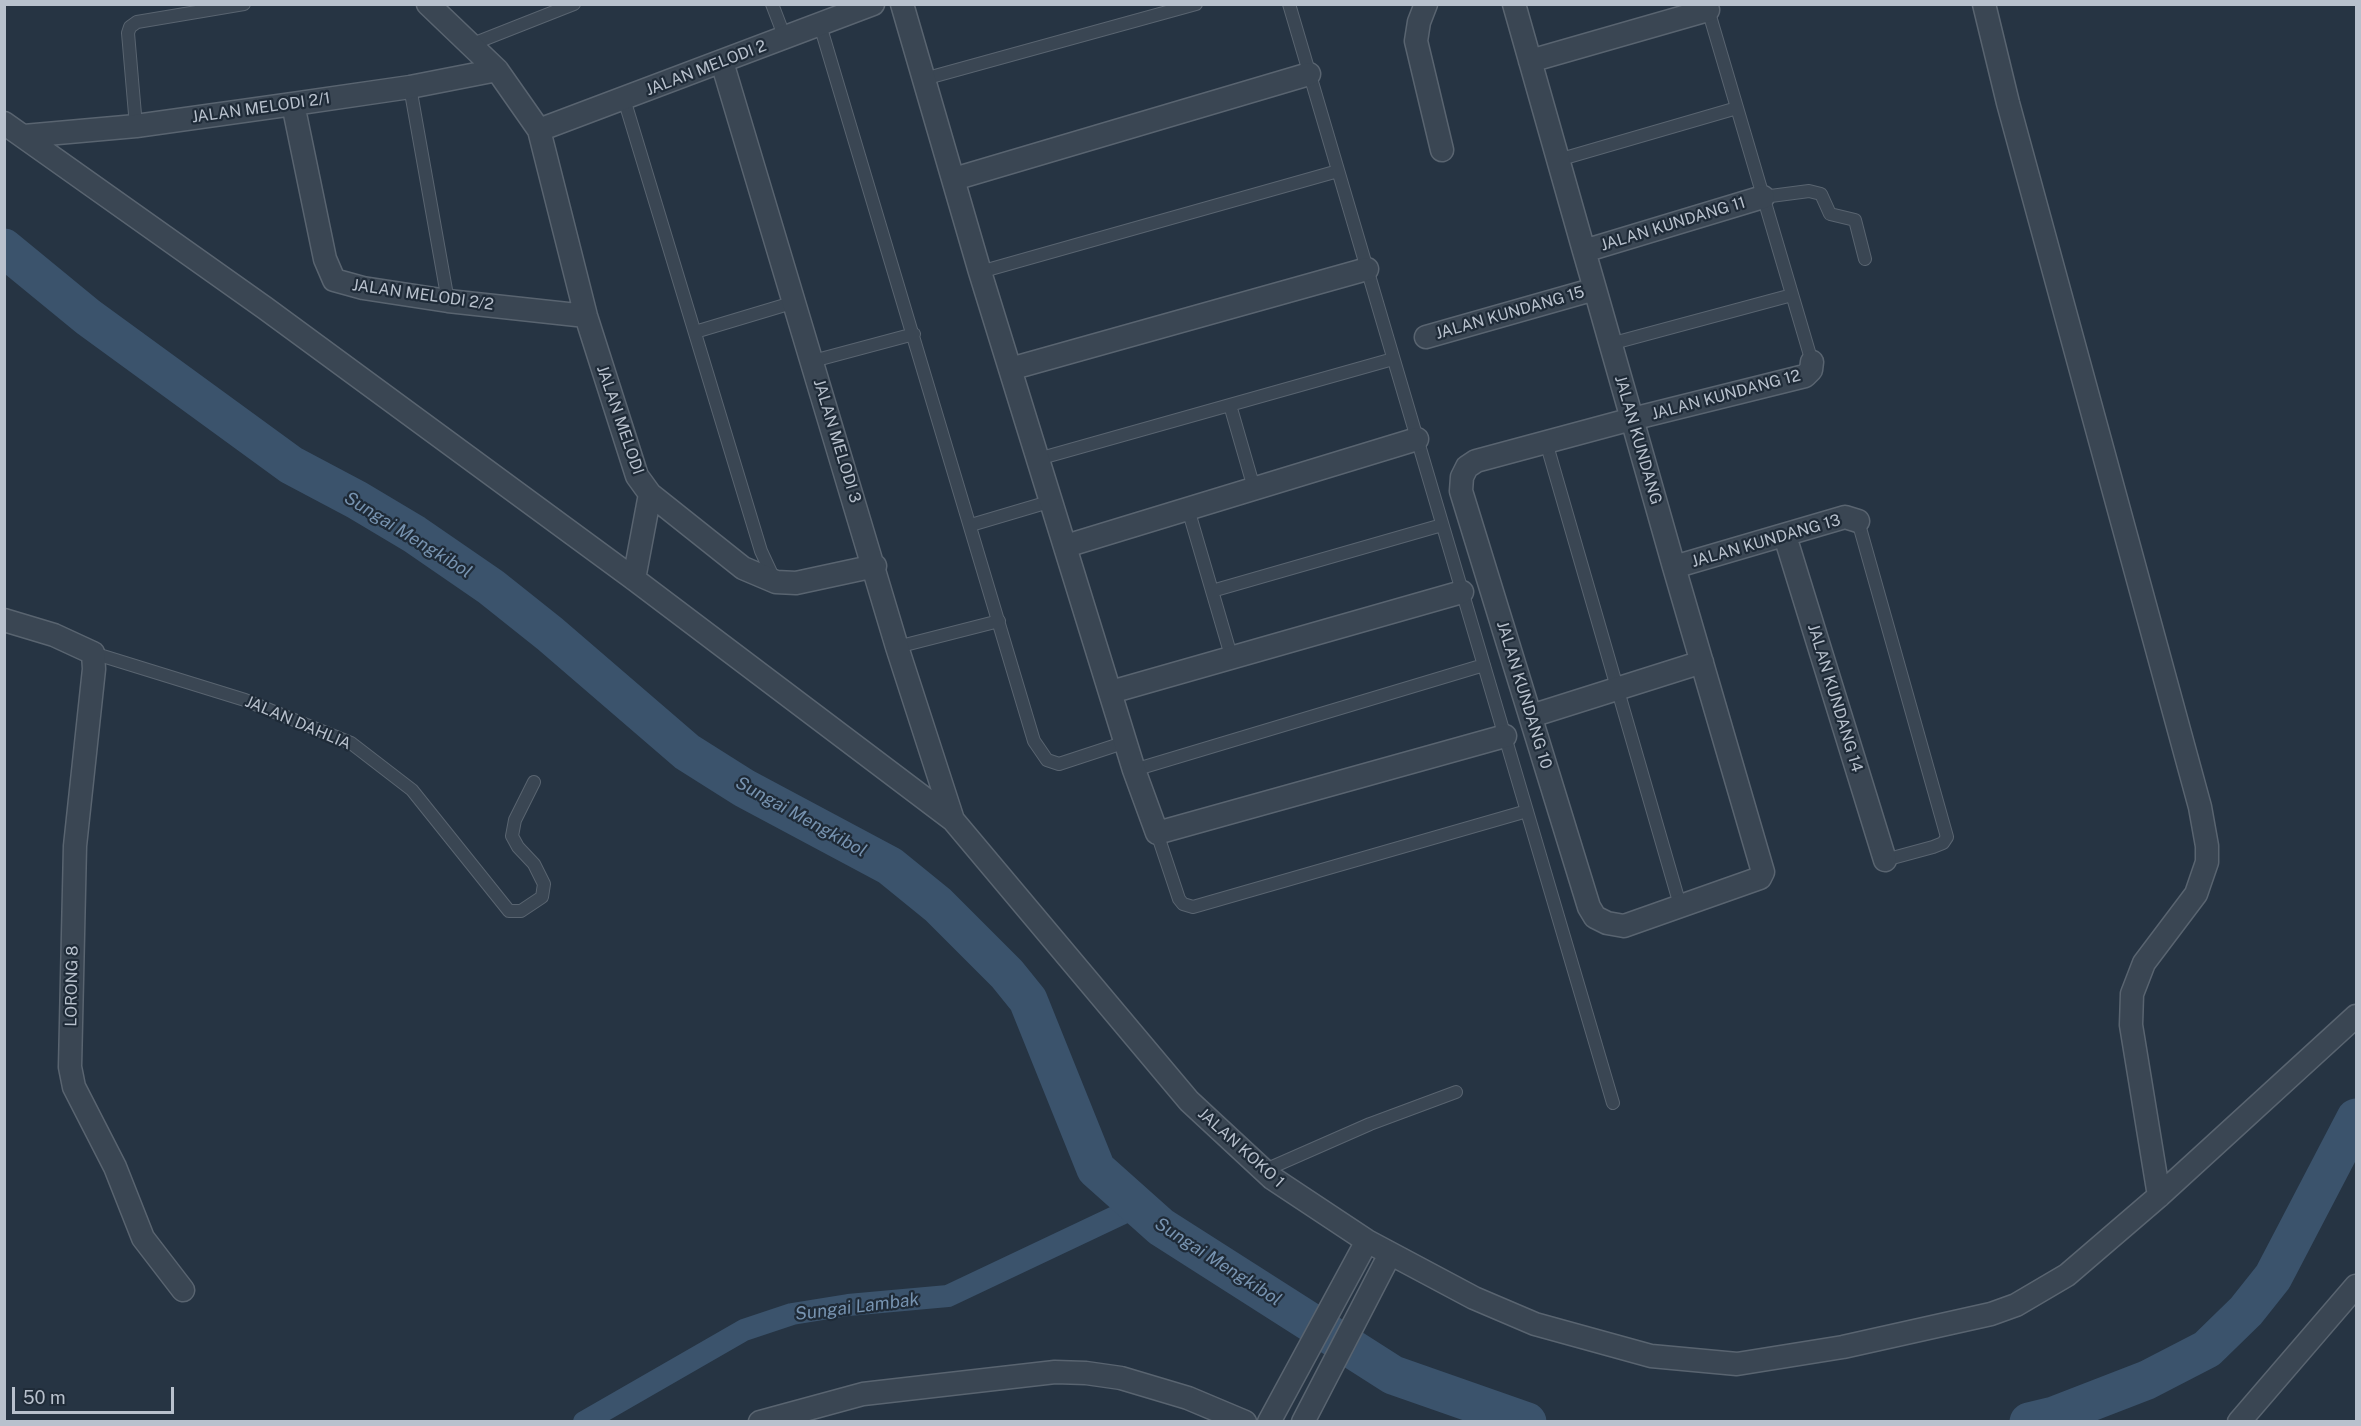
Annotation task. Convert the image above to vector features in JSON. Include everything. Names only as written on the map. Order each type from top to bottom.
[{"type":"street","points":[[428,4],[497,70],[539,130]]},
{"type":"street","name":"JALAN MELODI 2","points":[[539,130],[873,4]]},
{"type":"street","points":[[902,4],[980,272],[1134,770],[1157,833],[1505,736]]},
{"type":"street","points":[[1426,4],[1419,22],[1416,41],[1442,150]]},
{"type":"street","name":"JALAN KUNDANG","points":[[1514,4],[1762,876]]},
{"type":"street","points":[[1984,4],[2008,103],[2200,807],[2207,846],[2207,862],[2196,894],[2144,963],[2132,994],[2131,1025],[2159,1196]]},
{"type":"street","points":[[1530,61],[1707,7]]},
{"type":"street","name":"JALAN MELODI 3","points":[[722,62],[875,566],[897,647],[953,820]]},
{"type":"street","name":"JALAN MELODI 2/1","points":[[24,136],[136,126],[411,87],[497,70]]},
{"type":"street","points":[[954,179],[1309,74]]},
{"type":"street","name":"JALAN MELODI 2/2","points":[[293,104],[325,259],[334,280],[363,288],[448,301],[586,316]]},
{"type":"street","points":[[4,123],[634,579],[953,820]]},
{"type":"street","name":"JALAN MELODI","points":[[539,130],[586,316],[637,476],[650,494],[743,568],[776,582],[796,583],[875,566]]},
{"type":"street","name":"JALAN KUNDANG 11","points":[[1584,251],[1763,197]]},
{"type":"street","points":[[1010,369],[1367,269]]},
{"type":"street","name":"JALAN KUNDANG 15","points":[[1426,337],[1595,289]]},
{"type":"street","name":"JALAN KUNDANG 12","points":[[1632,419],[1805,376],[1811,370],[1812,362]]},
{"type":"street","name":"JALAN KUNDANG 10","points":[[1632,419],[1476,461],[1467,467],[1461,491],[1589,908],[1595,917],[1607,923],[1624,926],[1762,876]]},
{"type":"street","points":[[1066,546],[1417,439]]},
{"type":"street","points":[[634,579],[650,494]]},
{"type":"street","name":"JALAN KUNDANG 13","points":[[1674,567],[1845,517],[1858,521]]},
{"type":"street","name":"JALAN KUNDANG 14","points":[[1785,536],[1885,860]]},
{"type":"street","points":[[1111,692],[1462,592]]},
{"type":"street","name":"JALAN DAHLIA","points":[[4,620],[54,635],[93,653]]},
{"type":"street","name":"LORONG 8","points":[[93,653],[94,669],[75,846],[70,1067],[74,1088],[115,1167],[143,1238],[183,1290]]},
{"type":"street","points":[[1531,716],[1702,662]]},
{"type":"street","name":"JALAN KOKO 1","points":[[953,820],[1189,1101],[1263,1171],[1366,1241],[1474,1298],[1526,1320],[1651,1356],[1737,1364],[1844,1347],[1991,1314],[2016,1305],[2052,1286],[2159,1196],[2356,1016]]},
{"type":"street","points":[[1269,1422],[1366,1241]]},
{"type":"street","points":[[1303,1422],[1390,1254]]},
{"type":"street","points":[[2239,1422],[2356,1286]]},
{"type":"street","points":[[760,1422],[863,1394],[1055,1372],[1086,1373],[1121,1378],[1188,1398],[1245,1422]]},
{"type":"lane","points":[[136,126],[128,33],[130,27],[137,22],[244,4]]},
{"type":"lane","points":[[470,45],[574,4]]},
{"type":"lane","points":[[772,4],[785,38]]},
{"type":"lane","points":[[924,79],[1196,4]]},
{"type":"lane","points":[[1288,4],[1613,1103]]},
{"type":"lane","points":[[1707,7],[1812,362]]},
{"type":"lane","points":[[820,25],[1034,741],[1047,760],[1059,764],[1126,742]]},
{"type":"lane","points":[[411,87],[448,301]]},
{"type":"lane","points":[[624,99],[761,551],[776,582]]},
{"type":"lane","points":[[1558,160],[1737,108]]},
{"type":"lane","points":[[980,272],[1338,171]]},
{"type":"lane","points":[[1763,197],[1809,191],[1821,195],[1830,214],[1855,220],[1865,259]]},
{"type":"lane","points":[[1610,344],[1792,295]]},
{"type":"lane","points":[[695,332],[795,302]]},
{"type":"lane","points":[[813,360],[914,334]]},
{"type":"lane","points":[[1038,459],[1393,358]]},
{"type":"lane","points":[[1230,405],[1254,488]]},
{"type":"lane","points":[[1546,442],[1680,905]]},
{"type":"lane","points":[[971,525],[1052,501]]},
{"type":"lane","points":[[1188,509],[1232,659]]},
{"type":"lane","points":[[1858,521],[1947,837],[1943,843],[1933,847],[1885,860]]},
{"type":"lane","points":[[1212,591],[1442,525]]},
{"type":"lane","points":[[897,647],[999,621]]},
{"type":"lane","name":"JALAN DAHLIA","points":[[93,653],[245,700],[351,743],[412,790],[509,911],[521,911],[543,897],[544,885],[534,864],[518,847],[512,836],[515,820],[534,782]]},
{"type":"lane","points":[[1134,770],[1484,665]]},
{"type":"lane","points":[[1157,833],[1179,899],[1183,904],[1192,907],[1527,811]]},
{"type":"lane","points":[[1263,1171],[1370,1124],[1456,1092]]},
{"type":"waterway","name":"Sungai Mengkibol","points":[[4,248],[88,317],[291,465],[414,534],[491,587],[550,634],[687,752],[744,788],[890,866],[938,905],[1007,974],[1028,1000],[1096,1169],[1161,1227],[1393,1375],[1527,1422]]},
{"type":"waterway","name":"Sungai Mengkibol","points":[[2029,1422],[2054,1416],[2147,1380],[2207,1349],[2246,1311],[2273,1277],[2356,1118]]},
{"type":"waterway","name":"Sungai Lambak","points":[[584,1422],[744,1330],[792,1314],[848,1305],[948,1296],[1136,1207]]}]
